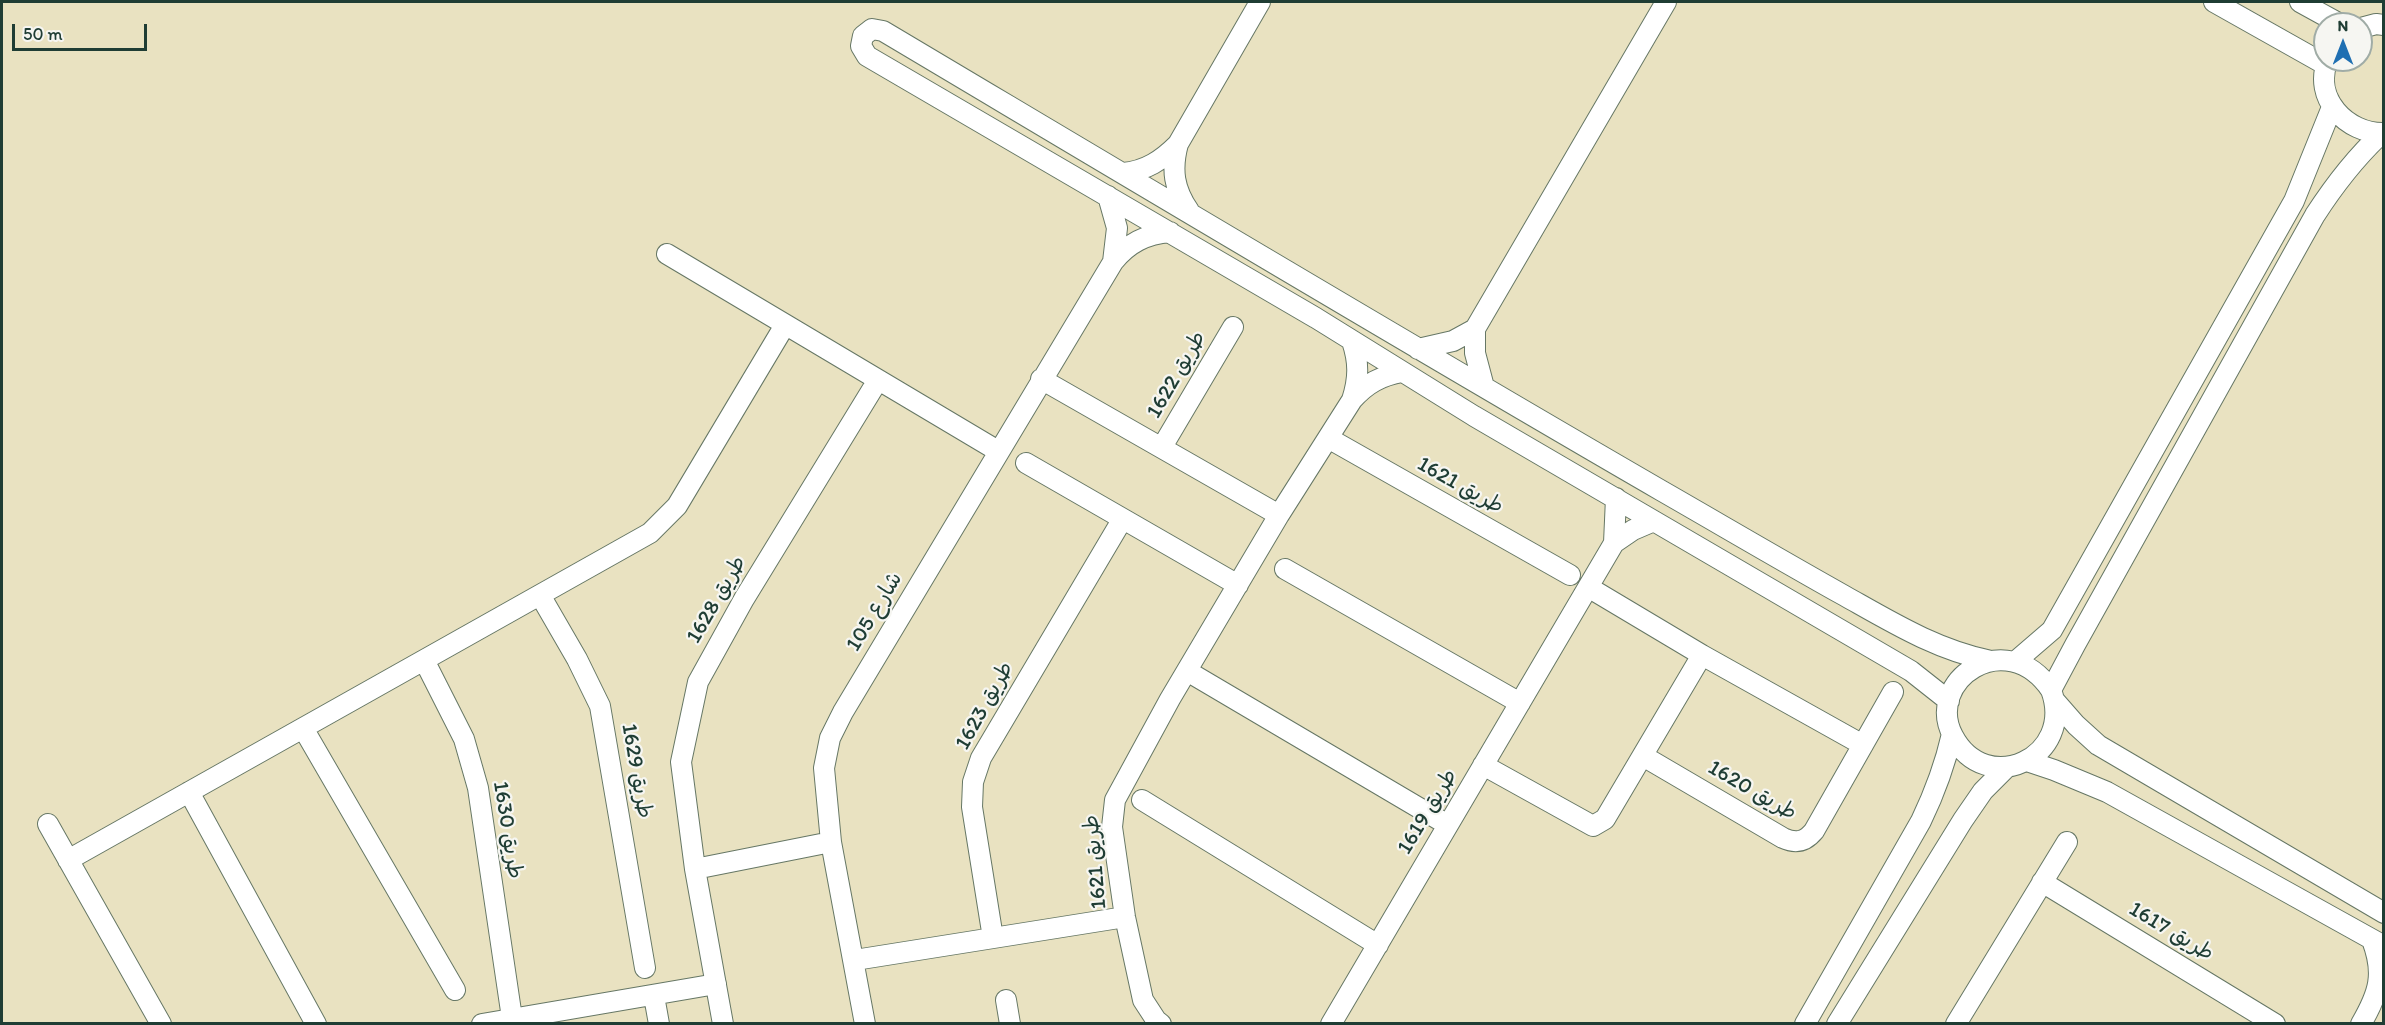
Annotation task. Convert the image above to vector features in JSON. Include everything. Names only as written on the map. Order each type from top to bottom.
[{"type":"street","points":[[1123,173],[1147,168],[1159,161],[1178,144],[1260,2]]},
{"type":"street","points":[[1484,387],[1475,353],[1475,329],[1666,2]]},
{"type":"street","points":[[2214,2],[2313,55]]},
{"type":"street","points":[[2300,2],[2318,12]]},
{"type":"street","points":[[1949,701],[1911,671],[1402,372],[1170,232],[867,56],[861,46],[863,36],[872,29],[883,32],[1418,349],[1920,638],[1958,653],[1991,661],[2016,662],[2030,668],[2042,678],[2076,725],[2098,745],[2384,913]]},
{"type":"street","points":[[2325,72],[2326,93],[2332,107],[2345,122],[2362,131],[2383,133]]},
{"type":"street","points":[[2016,662],[2052,630],[2294,201],[2332,107]]},
{"type":"street","points":[[1991,661],[1972,668],[1957,683],[1949,701],[1948,718],[1952,735],[1961,749],[1974,760],[1990,766],[2007,767],[2027,761],[2041,751],[2051,736],[2056,719],[2053,696],[2315,215],[2358,154],[2383,133]]},
{"type":"street","points":[[1178,144],[1173,172],[1176,186],[1189,212]]},
{"type":"street","name":"شارع 105","points":[[1108,196],[1117,228],[1113,262]]},
{"type":"street","name":"شارع 105","points":[[866,1023],[831,842],[824,768],[830,738],[843,712],[998,451],[1113,262],[1120,253],[1138,240],[1148,235],[1170,232]]},
{"type":"street","points":[[667,254],[998,451]]},
{"type":"street","points":[[68,860],[650,533],[677,507],[785,325]]},
{"type":"street","name":"طريق 1622","points":[[1162,447],[1233,327]]},
{"type":"street","points":[[1418,349],[1447,343],[1475,329]]},
{"type":"street","name":"طريق 1621","points":[[1352,341],[1358,370],[1352,399]]},
{"type":"street","name":"طريق 1621","points":[[1161,1023],[1156,1020],[1143,1000],[1125,916],[1113,826],[1115,800],[1187,671],[1279,515],[1352,399],[1374,380],[1402,372]]},
{"type":"street","name":"طريق 1622","points":[[1041,379],[1279,515]]},
{"type":"street","name":"طريق 1628","points":[[723,1023],[695,869],[681,762],[698,682],[744,599],[878,380]]},
{"type":"street","name":"طريق 1621","points":[[1328,438],[1570,575]]},
{"type":"street","points":[[1026,463],[1238,585]]},
{"type":"street","name":"طريق 1619","points":[[1614,543],[1616,498]]},
{"type":"street","name":"طريق 1623","points":[[993,938],[972,807],[974,782],[981,758],[1122,520]]},
{"type":"street","name":"طريق 1619","points":[[1331,1023],[1614,543],[1633,530],[1654,521]]},
{"type":"street","points":[[1285,569],[1520,703]]},
{"type":"street","points":[[1588,587],[1702,655],[1863,745]]},
{"type":"street","name":"طريق 1629","points":[[540,595],[600,706],[645,968]]},
{"type":"street","points":[[1483,765],[1593,826],[1605,819],[1702,655]]},
{"type":"street","name":"طريق 1630","points":[[424,660],[464,739],[478,788],[512,1018]]},
{"type":"street","points":[[1187,671],[1448,825]]},
{"type":"street","name":"طريق 1620","points":[[1643,756],[1783,838],[1791,842],[1800,842],[1814,831],[1893,692]]},
{"type":"street","points":[[303,728],[455,990]]},
{"type":"street","points":[[1805,1023],[1921,821],[1935,793],[1952,735]]},
{"type":"street","points":[[2027,761],[2107,792],[2378,943],[2382,970],[2379,996],[2361,1023]]},
{"type":"street","points":[[1838,1023],[1973,805],[2007,767]]},
{"type":"street","points":[[189,792],[316,1023]]},
{"type":"street","points":[[1142,800],[1378,945]]},
{"type":"street","points":[[48,824],[161,1023]]},
{"type":"street","points":[[695,869],[831,842]]},
{"type":"street","points":[[1956,1023],[2067,842]]},
{"type":"street","name":"طريق 1617","points":[[2042,882],[2275,1023]]},
{"type":"street","points":[[855,960],[1125,916]]},
{"type":"street","points":[[482,1023],[716,984]]},
{"type":"street","points":[[654,996],[658,1023]]},
{"type":"street","points":[[1006,1000],[1010,1023]]}]
